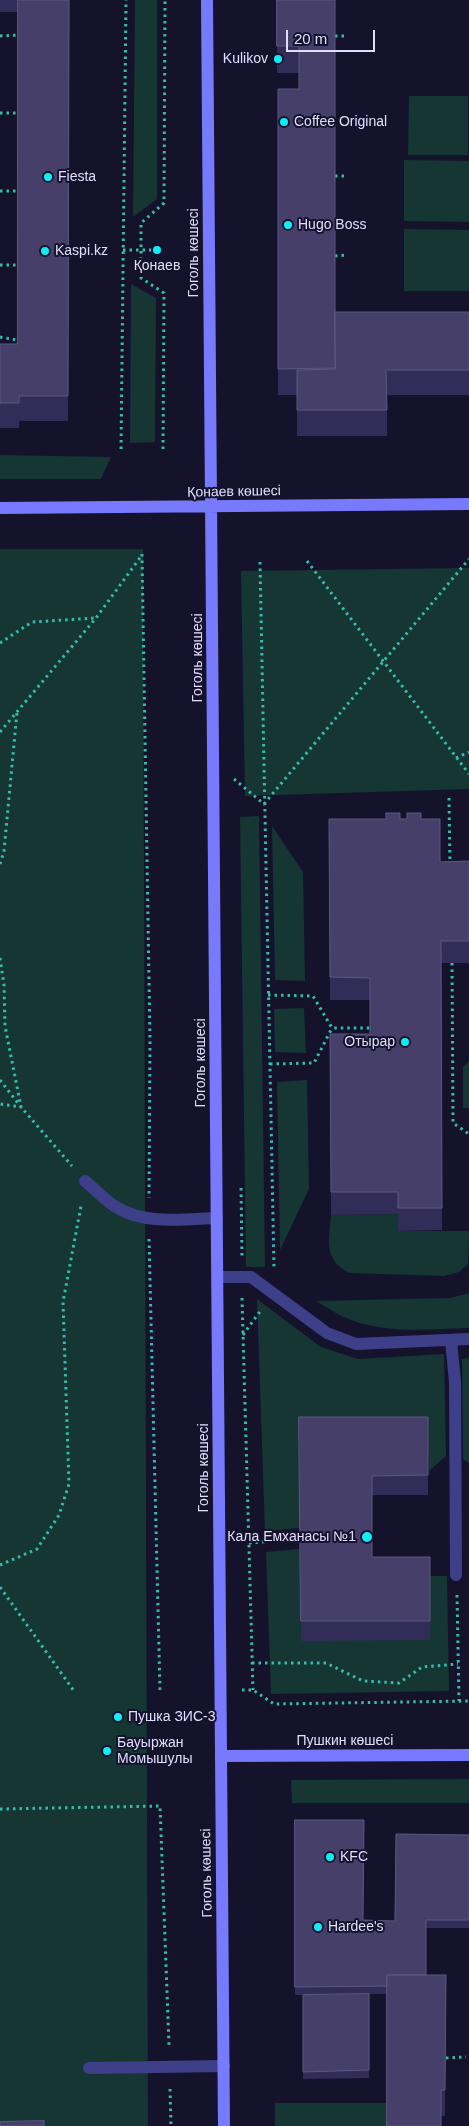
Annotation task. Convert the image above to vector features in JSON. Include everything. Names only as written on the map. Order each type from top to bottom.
[{"type":"street","name":"Гоголь көшесі","points":[[207,0],[224,2126]]},
{"type":"street","name":"Қонаев көшесі","points":[[0,508],[211,508],[469,504]]},
{"type":"street","points":[[85,1181],[117,1208],[133,1215],[149,1219],[217,1218]]},
{"type":"street","points":[[218,1277],[251,1277],[327,1333],[356,1344],[469,1339]]},
{"type":"street","points":[[451,1340],[455,1382],[456,1575]]},
{"type":"street","name":"Пушкин көшесі","points":[[221,1756],[469,1755]]},
{"type":"street","points":[[89,2068],[224,2066]]},
{"type":"path","points":[[121,449],[126,0]]},
{"type":"path","points":[[163,450],[164,293],[141,278],[141,223],[164,203],[165,0]]},
{"type":"path","points":[[0,36],[18,35]]},
{"type":"path","points":[[334,36],[348,36]]},
{"type":"path","points":[[0,113],[18,113]]},
{"type":"path","points":[[335,176],[348,176]]},
{"type":"path","points":[[0,191],[17,191]]},
{"type":"path","points":[[123,250],[157,250]]},
{"type":"path","points":[[335,256],[348,255]]},
{"type":"path","points":[[0,265],[17,265]]},
{"type":"path","points":[[0,336],[17,340]]},
{"type":"path","points":[[0,732],[96,618],[142,554],[150,1041],[149,1219],[160,1691]]},
{"type":"path","points":[[264,804],[469,559]]},
{"type":"path","points":[[307,561],[469,774]]},
{"type":"path","points":[[243,1335],[274,1294],[260,562]]},
{"type":"path","points":[[0,643],[32,622],[96,618]]},
{"type":"path","points":[[0,864],[4,851],[17,711]]},
{"type":"path","points":[[456,758],[469,752]]},
{"type":"path","points":[[234,769],[234,787]]},
{"type":"path","points":[[234,779],[264,804]]},
{"type":"path","points":[[449,798],[450,874]]},
{"type":"path","points":[[0,958],[4,985],[5,1026],[21,1107]]},
{"type":"path","points":[[452,963],[452,1123],[469,1134]]},
{"type":"path","points":[[268,995],[312,996],[332,1028]]},
{"type":"path","points":[[332,1028],[370,1028]]},
{"type":"path","points":[[270,1064],[314,1063],[332,1028]]},
{"type":"path","points":[[0,1080],[85,1181],[63,1302],[69,1484],[59,1515],[37,1549],[0,1564]]},
{"type":"path","points":[[0,1104],[21,1107]]},
{"type":"path","points":[[240,1178],[253,1690]]},
{"type":"path","points":[[249,1543],[300,1539]]},
{"type":"path","points":[[456,1575],[459,1702]]},
{"type":"path","points":[[0,1587],[74,1691]]},
{"type":"path","points":[[252,1663],[326,1663],[363,1680],[399,1683],[422,1667],[458,1664]]},
{"type":"path","points":[[236,1690],[253,1690],[274,1704],[469,1702]]},
{"type":"path","points":[[0,1809],[160,1806],[171,2126]]},
{"type":"path","points":[[446,2058],[466,2057]]},
{"type":"green space","points":[[135,0],[157,0],[157,199],[133,217]]},
{"type":"green space","points":[[409,96],[468,96],[468,155],[408,155]]},
{"type":"green space","points":[[404,160],[469,161],[469,222],[404,221]]},
{"type":"green space","points":[[404,229],[469,230],[469,291],[404,291]]},
{"type":"green space","points":[[131,284],[156,298],[155,442],[130,443]]},
{"type":"green space","points":[[0,455],[111,457],[101,479],[0,479]]},
{"type":"green space","points":[[0,549],[143,549],[148,2126],[0,2126]]},
{"type":"green space","points":[[469,568],[469,789],[245,796],[241,571]]},
{"type":"green space","points":[[259,816],[265,1267],[246,1267],[240,817]]},
{"type":"green space","points":[[272,826],[303,872],[305,981],[275,980]]},
{"type":"green space","points":[[304,1008],[306,1053],[275,1052],[274,1009]]},
{"type":"green space","points":[[469,1061],[469,1108],[463,1108],[463,1067]]},
{"type":"green space","points":[[307,1080],[309,1189],[280,1250],[277,1082]]},
{"type":"green space","points":[[398,1214],[398,1231],[469,1231],[468,1264],[459,1272],[444,1276],[349,1273],[335,1262],[329,1248],[331,1215]]},
{"type":"green space","points":[[469,1293],[469,1328],[411,1330],[382,1328],[349,1319],[316,1301],[450,1298]]},
{"type":"green space","points":[[257,1299],[321,1347],[358,1359],[444,1354],[446,1456],[429,1471],[428,1436],[300,1528],[265,1531]]},
{"type":"green space","points":[[469,1358],[469,1463],[463,1459],[462,1359]]},
{"type":"green space","points":[[300,1549],[301,1641],[430,1576],[447,1576],[449,1691],[271,1694],[266,1552]]},
{"type":"green space","points":[[469,1779],[469,1803],[292,1803],[291,1780]]},
{"type":"green space","points":[[275,2103],[387,2103],[387,2126],[275,2126]]},
{"type":"building","points":[[18,0],[69,0],[68,396],[19,396],[19,403],[0,403],[0,344],[17,344]]},
{"type":"building","points":[[277,0],[335,0],[335,368],[278,369],[278,89],[299,89],[299,46],[277,46]]},
{"type":"building","points":[[335,312],[469,312],[469,370],[386,370],[387,410],[297,410],[297,370],[335,369]]},
{"type":"building","name":"Отырар","points":[[386,813],[400,813],[400,819],[407,819],[407,813],[421,813],[421,819],[440,819],[440,862],[469,861],[469,941],[441,941],[442,1208],[398,1208],[398,1192],[331,1192],[330,1034],[370,1034],[370,978],[330,977],[329,819],[386,819]]},
{"type":"building","points":[[299,1417],[428,1417],[428,1475],[372,1476],[372,1557],[430,1557],[430,1621],[301,1621]]},
{"type":"building","points":[[295,1820],[364,1820],[363,1920],[395,1921],[396,1834],[469,1835],[469,1920],[426,1920],[426,1975],[387,1975],[387,1986],[295,1987]]},
{"type":"building","points":[[387,1975],[446,1975],[445,2090],[441,2090],[441,2126],[387,2126]]},
{"type":"building","points":[[369,1994],[369,2070],[303,2072],[303,1995]]},
{"type":"building","points":[[44,2121],[44,2126],[0,2126],[0,2122]]},
{"type":"place","name":"Kulikov","points":[[278,59]]},
{"type":"place","name":"Coffee Original","points":[[284,122]]},
{"type":"place","name":"Fiesta","points":[[48,177]]},
{"type":"place","name":"Hugo Boss","points":[[288,225]]},
{"type":"place","name":"Қонаев","points":[[157,250]]},
{"type":"place","name":"Kaspi.kz","points":[[45,251]]},
{"type":"place","name":"Отырар","points":[[405,1042]]},
{"type":"place","name":"Кала Eмханасы №1","points":[[367,1537]]},
{"type":"place","name":"Пушка ЗИС-3","points":[[118,1717]]},
{"type":"place","name":"Бауыржан Момышулы","points":[[107,1751]]},
{"type":"place","name":"KFC","points":[[330,1857]]},
{"type":"place","name":"Hardee's","points":[[318,1927]]}]
